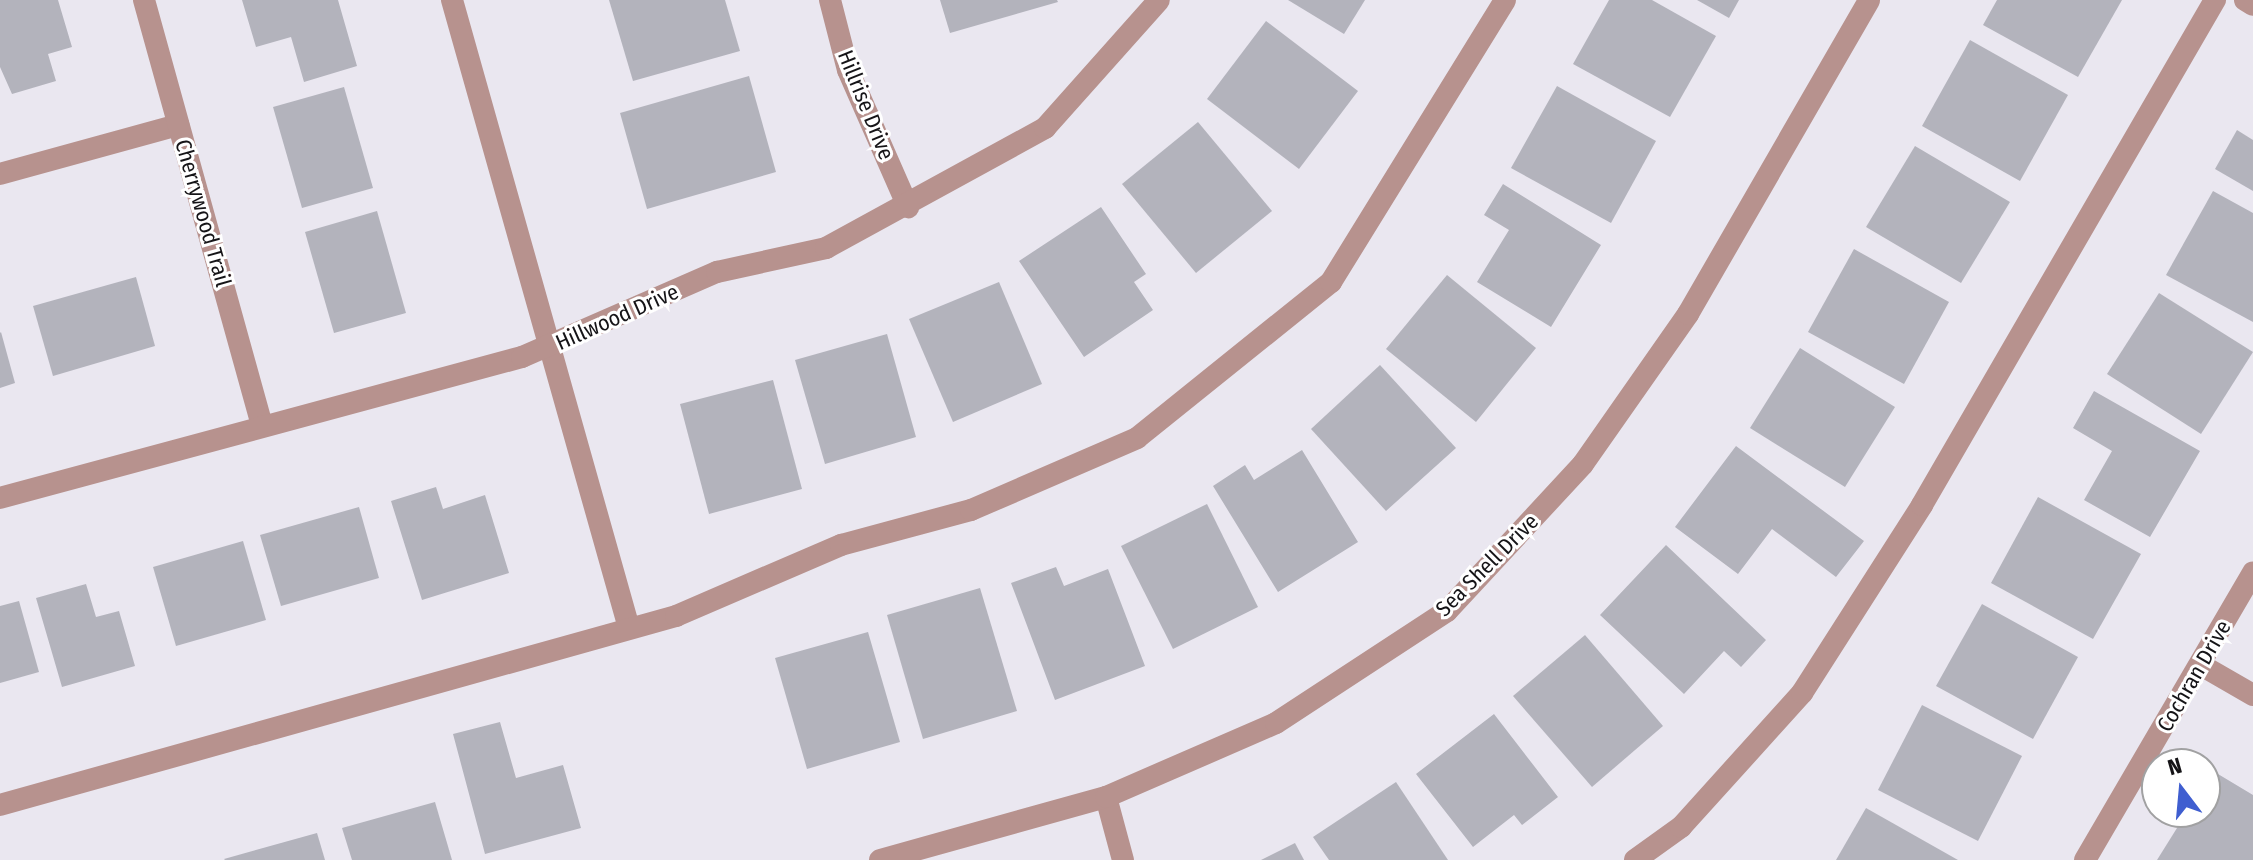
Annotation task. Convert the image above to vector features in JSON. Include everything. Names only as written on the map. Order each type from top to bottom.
[{"type":"street","name":"Cherrywood Trail","points":[[144,0],[262,426]]},
{"type":"street","points":[[452,0],[629,628]]},
{"type":"street","name":"Hillrise Drive","points":[[830,0],[848,70],[908,207]]},
{"type":"street","name":"Hillwood Drive","points":[[0,498],[549,347],[717,272],[826,248],[908,207],[1045,128],[1159,0]]},
{"type":"street","points":[[0,805],[629,628],[841,545],[971,510],[1137,438],[1331,282],[1505,0]]},
{"type":"street","name":"Sea Shell Drive","points":[[880,860],[1106,797],[1276,723],[1447,611],[1583,464],[1688,314],[1869,0]]},
{"type":"street","points":[[1635,860],[1681,827],[1802,693],[1922,505],[2215,0]]},
{"type":"street","points":[[2245,0],[2253,5]]},
{"type":"street","points":[[0,174],[178,125]]},
{"type":"street","name":"Cochran Drive","points":[[2085,860],[2253,573]]},
{"type":"street","points":[[2201,665],[2253,695]]},
{"type":"street","points":[[1106,797],[1123,860]]},
{"type":"building","points":[[0,0],[58,0],[72,47],[48,54],[56,81],[12,94],[0,67]]},
{"type":"building","points":[[242,0],[338,0],[357,66],[304,82],[291,37],[256,47]]},
{"type":"building","points":[[609,0],[725,0],[740,51],[633,81]]},
{"type":"building","points":[[940,0],[1057,0],[1058,2],[950,33]]},
{"type":"building","points":[[1288,0],[1365,0],[1344,34]]},
{"type":"building","points":[[1609,0],[1652,0],[1716,36],[1670,117],[1573,64]]},
{"type":"building","points":[[1697,0],[1739,0],[1729,18]]},
{"type":"building","points":[[1997,0],[2122,0],[2078,77],[1983,25]]},
{"type":"building","points":[[1266,21],[1358,91],[1299,169],[1207,99]]},
{"type":"building","points":[[1970,40],[2068,95],[2020,181],[1922,126]]},
{"type":"building","points":[[749,76],[776,172],[647,209],[620,113]]},
{"type":"building","points":[[1557,86],[1656,141],[1611,223],[1511,168]]},
{"type":"building","points":[[344,87],[373,188],[302,208],[273,107]]},
{"type":"building","points":[[1198,122],[1272,211],[1196,273],[1122,184]]},
{"type":"building","points":[[2237,130],[2253,140],[2253,191],[2215,169]]},
{"type":"building","points":[[1915,146],[2010,202],[1961,283],[1866,227]]},
{"type":"building","points":[[1503,184],[1601,245],[1551,327],[1477,282],[1509,230],[1484,215]]},
{"type":"building","points":[[2213,191],[2253,213],[2253,322],[2166,275]]},
{"type":"building","points":[[1101,207],[1146,274],[1134,282],[1153,310],[1084,357],[1019,261]]},
{"type":"building","points":[[377,211],[406,313],[334,333],[305,232]]},
{"type":"building","points":[[1854,249],[1949,302],[1904,384],[1808,332]]},
{"type":"building","points":[[1447,275],[1536,348],[1476,422],[1386,349]]},
{"type":"building","points":[[136,277],[155,346],[53,376],[33,306]]},
{"type":"building","points":[[999,282],[1042,384],[953,422],[909,319]]},
{"type":"building","points":[[2159,293],[2253,352],[2201,434],[2107,374]]},
{"type":"building","points":[[0,333],[15,383],[0,388]]},
{"type":"building","points":[[887,334],[916,437],[825,464],[795,360]]},
{"type":"building","points":[[1800,348],[1895,407],[1845,487],[1750,428]]},
{"type":"building","points":[[1380,365],[1456,448],[1386,511],[1311,429]]},
{"type":"building","points":[[773,380],[802,489],[709,514],[680,404]]},
{"type":"building","points":[[2094,391],[2200,451],[2150,537],[2084,500],[2112,451],[2073,428]]},
{"type":"building","points":[[1736,446],[1864,541],[1836,577],[1772,529],[1738,574],[1675,527]]},
{"type":"building","points":[[1302,450],[1358,542],[1278,592],[1213,486],[1245,465],[1254,480]]},
{"type":"building","points":[[436,487],[443,509],[485,495],[509,573],[422,600],[391,501]]},
{"type":"building","points":[[2038,497],[2141,554],[2093,639],[1991,583]]},
{"type":"building","points":[[1207,504],[1258,607],[1173,649],[1121,546]]},
{"type":"building","points":[[359,507],[379,578],[281,606],[260,535]]},
{"type":"building","points":[[243,541],[266,620],[176,646],[153,567]]},
{"type":"building","points":[[1666,545],[1766,640],[1741,667],[1724,651],[1684,694],[1600,615]]},
{"type":"building","points":[[1056,567],[1064,586],[1108,569],[1145,666],[1055,700],[1011,583]]},
{"type":"building","points":[[86,584],[96,617],[119,611],[135,666],[62,687],[36,598]]},
{"type":"building","points":[[980,588],[1017,711],[923,739],[887,615]]},
{"type":"building","points":[[19,601],[39,672],[0,683],[0,606]]},
{"type":"building","points":[[1982,604],[2078,657],[2033,739],[1936,686]]},
{"type":"building","points":[[868,632],[900,742],[807,769],[775,658]]},
{"type":"building","points":[[1585,635],[1663,726],[1592,787],[1513,696]]},
{"type":"building","points":[[1922,705],[2022,756],[1978,841],[1878,790]]},
{"type":"building","points":[[1494,714],[1558,797],[1522,825],[1514,815],[1473,847],[1416,774]]},
{"type":"building","points":[[500,722],[516,778],[563,765],[581,828],[485,854],[453,734]]},
{"type":"building","points":[[2221,776],[2253,795],[2253,860],[2157,860],[2177,828],[2221,828]]},
{"type":"building","points":[[1396,782],[1448,860],[1329,860],[1313,837]]},
{"type":"building","points":[[435,802],[452,860],[352,860],[342,828]]},
{"type":"building","points":[[1866,808],[1958,860],[1836,860]]},
{"type":"building","points":[[317,833],[325,860],[224,859]]},
{"type":"building","points":[[1295,843],[1304,860],[1261,860]]}]
